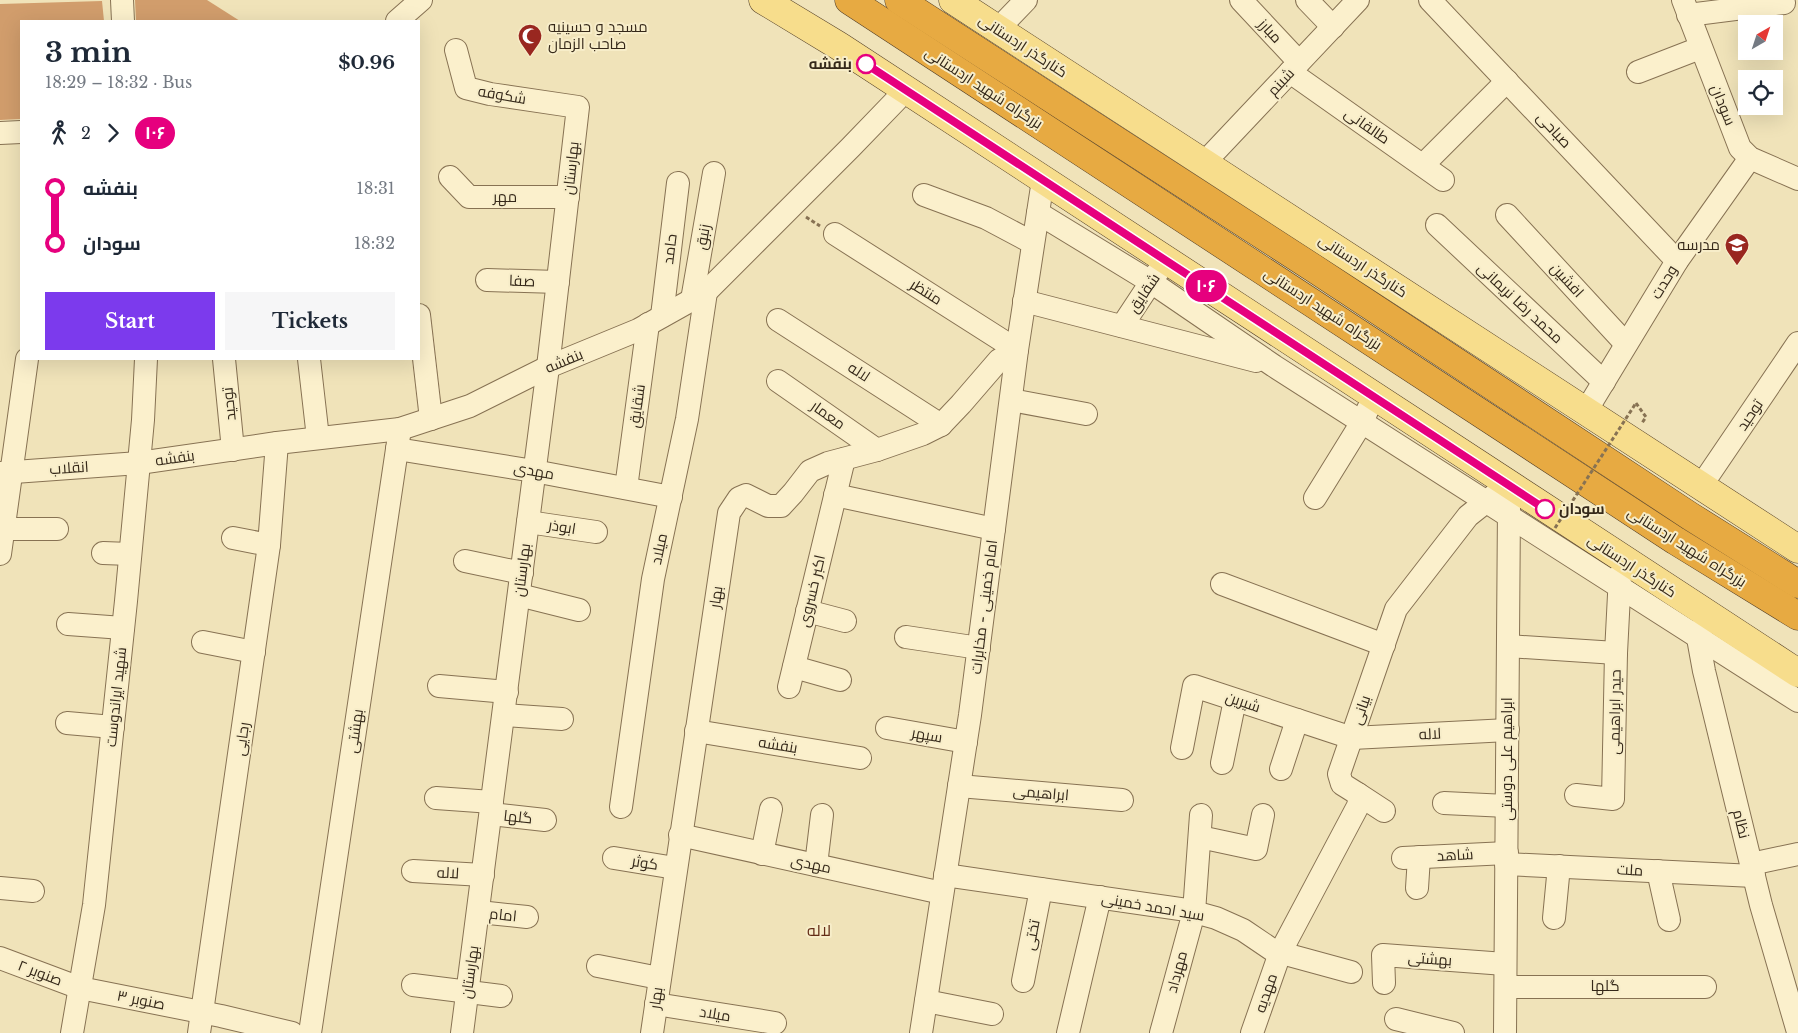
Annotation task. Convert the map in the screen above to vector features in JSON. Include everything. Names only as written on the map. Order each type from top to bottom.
[{"type":"highway","name":"بزرگراه شهید اردستانی","points":[[849,0],[1676,541],[1798,616]]},
{"type":"highway","name":"بزرگراه شهید اردستانی","points":[[898,0],[1315,269],[1690,516],[1798,584]]},
{"type":"highway","points":[[905,0],[966,44]]},
{"type":"main road","name":"کنارگذر اردستانی","points":[[762,0],[839,46],[1043,180],[1158,271],[1373,396],[1620,558],[1702,626],[1798,673]]},
{"type":"main road","name":"کنارگذر اردستانی","points":[[953,0],[1798,548]]},
{"type":"main road","points":[[1584,447],[1776,549],[1798,552]]},
{"type":"street","points":[[122,0],[123,20]]},
{"type":"street","points":[[398,20],[421,0]]},
{"type":"street","points":[[998,29],[1026,0]]},
{"type":"street","name":"مبارز","points":[[1241,0],[1295,67]]},
{"type":"street","points":[[1307,0],[1333,26]]},
{"type":"street","name":"شبنم","points":[[1204,163],[1358,0]]},
{"type":"street","name":"صباحی","points":[[1430,0],[1677,261]]},
{"type":"street","points":[[1686,7],[1784,3]]},
{"type":"street","name":"سودان","points":[[1686,7],[1700,48],[1740,148],[1750,158]]},
{"type":"street","points":[[1638,72],[1700,48]]},
{"type":"street","name":"شکوفه","points":[[456,50],[466,88],[490,94],[578,107]]},
{"type":"street","name":"طالقانی","points":[[1295,67],[1443,180]]},
{"type":"street","points":[[1423,165],[1507,81]]},
{"type":"street","name":"بنفشه","points":[[139,463],[318,438],[398,439],[431,418],[470,406],[548,367],[655,320],[699,296],[790,208],[906,90]]},
{"type":"street","name":"بهارستان","points":[[462,1033],[548,367],[578,107]]},
{"type":"street","points":[[0,133],[20,132]]},
{"type":"street","points":[[1750,158],[1798,179]]},
{"type":"street","name":"وحدت","points":[[1586,411],[1677,261],[1750,158]]},
{"type":"street","name":"زنبق","points":[[699,296],[714,173]]},
{"type":"street","name":"مهر","points":[[450,177],[469,197],[568,197]]},
{"type":"street","name":"امام خمینی - مخابرات","points":[[921,1033],[966,742],[1010,400],[1043,180]]},
{"type":"street","name":"حامد","points":[[655,320],[678,183]]},
{"type":"street","points":[[924,195],[986,218],[1033,243]]},
{"type":"street","points":[[1038,213],[1158,271],[1274,366],[1620,588],[1702,626],[1798,701]]},
{"type":"street","name":"افشین","points":[[1507,215],[1626,344]]},
{"type":"street","name":"محمد رضا نریمانی","points":[[1437,225],[1604,382]]},
{"type":"street","name":"منتظر","points":[[835,234],[1017,350]]},
{"type":"street","name":"شقایق","points":[[1122,326],[1158,271]]},
{"type":"street","name":"صفا","points":[[487,280],[558,282]]},
{"type":"street","name":"میلاد","points":[[621,808],[653,579],[687,419],[699,296]]},
{"type":"street","points":[[1024,301],[1274,366]]},
{"type":"street","name":"شقایق","points":[[626,488],[655,320]]},
{"type":"street","name":"لاله","points":[[778,320],[941,425]]},
{"type":"street","points":[[420,324],[431,418]]},
{"type":"street","name":"توحید","points":[[1701,486],[1798,343]]},
{"type":"street","name":"بهار","points":[[652,1033],[729,513],[739,498],[746,496],[768,506],[781,506],[793,494],[810,471],[877,450],[941,425],[1000,360],[1017,350]]},
{"type":"street","points":[[0,554],[4,529],[6,472],[28,360]]},
{"type":"street","name":"شهید ایراندوست","points":[[72,1033],[94,905],[139,463],[146,360]]},
{"type":"street","name":"توحید","points":[[224,360],[233,450]]},
{"type":"street","points":[[309,360],[318,438]]},
{"type":"street","name":"معمار","points":[[778,381],[877,450]]},
{"type":"street","points":[[1315,498],[1362,422],[1373,396]]},
{"type":"street","points":[[1010,400],[1086,414]]},
{"type":"street","name":"مهدی","points":[[398,439],[534,471],[671,496]]},
{"type":"street","name":"بهشتی","points":[[310,1033],[398,439]]},
{"type":"street","name":"رجایی","points":[[201,1023],[269,545],[277,444]]},
{"type":"street","name":"اکبر خسروی","points":[[840,680],[791,677],[844,459]]},
{"type":"street","name":"انقلاب","points":[[6,472],[139,463]]},
{"type":"street","name":"بیانی","points":[[1384,811],[1342,784],[1339,774],[1396,608],[1468,516],[1508,484]]},
{"type":"street","name":"ابراهیم علی دوستی","points":[[1505,1033],[1511,987],[1505,964],[1510,517],[1508,484]]},
{"type":"street","points":[[835,495],[994,529]]},
{"type":"street","name":"ابوذر","points":[[528,522],[596,532]]},
{"type":"street","points":[[4,529],[57,529]]},
{"type":"street","points":[[233,538],[269,545]]},
{"type":"street","points":[[103,553],[130,554]]},
{"type":"street","name":"حیدر ابراهیمی","points":[[1576,795],[1613,799],[1620,558]]},
{"type":"street","points":[[465,561],[580,610]]},
{"type":"street","points":[[1222,584],[1384,645]]},
{"type":"street","points":[[807,611],[845,621]]},
{"type":"street","points":[[68,624],[123,628]]},
{"type":"street","name":"نظام","points":[[1702,626],[1704,671],[1753,870],[1791,977],[1798,1032]]},
{"type":"street","points":[[906,637],[979,648]]},
{"type":"street","points":[[203,642],[254,652]]},
{"type":"street","points":[[1508,646],[1616,653]]},
{"type":"street","points":[[439,686],[506,692]]},
{"type":"street","name":"شیرین","points":[[1182,748],[1194,686],[1352,738]]},
{"type":"street","points":[[1222,763],[1235,700]]},
{"type":"street","points":[[504,715],[562,719]]},
{"type":"street","points":[[1281,769],[1297,720]]},
{"type":"street","points":[[67,723],[113,727]]},
{"type":"street","name":"سپهر","points":[[887,728],[966,742]]},
{"type":"street","name":"لاله","points":[[1352,738],[1508,730]]},
{"type":"street","name":"بنفشه","points":[[696,731],[860,758]]},
{"type":"street","name":"ابراهیمی","points":[[959,786],[1122,800]]},
{"type":"street","points":[[1280,953],[1359,804],[1358,794]]},
{"type":"street","points":[[436,798],[492,808]]},
{"type":"street","points":[[1444,803],[1507,806]]},
{"type":"street","name":"گلها","points":[[492,808],[545,820]]},
{"type":"street","points":[[762,854],[771,809]]},
{"type":"street","points":[[816,865],[822,815]]},
{"type":"street","name":"مهرداد","points":[[1161,1033],[1194,912],[1201,826],[1256,849],[1264,815]]},
{"type":"street","name":"مهدی","points":[[680,835],[816,865],[943,884]]},
{"type":"street","name":"ملت","points":[[1507,858],[1560,866],[1658,871],[1753,870],[1798,854]]},
{"type":"street","name":"کوثر","points":[[614,858],[675,868]]},
{"type":"street","name":"شاهد","points":[[1417,888],[1411,858],[1507,858]]},
{"type":"street","points":[[1554,918],[1560,866]]},
{"type":"street","points":[[1658,871],[1669,920]]},
{"type":"street","name":"لاله","points":[[413,872],[483,875]]},
{"type":"street","name":"سید احمد خمینی","points":[[943,884],[1041,889],[1194,912],[1216,918],[1243,930],[1280,953],[1351,972]]},
{"type":"street","points":[[0,888],[33,891]]},
{"type":"street","name":"تختی","points":[[1023,981],[1041,889]]},
{"type":"street","points":[[1068,1033],[1100,898]]},
{"type":"street","name":"امام","points":[[479,912],[527,917]]},
{"type":"street","name":"مهدیه","points":[[1252,1033],[1280,953]]},
{"type":"street","name":"بهشتی","points":[[1384,983],[1383,955],[1505,964]]},
{"type":"street","name":"صنوبر ۲","points":[[0,958],[80,988]]},
{"type":"street","points":[[598,966],[659,978]]},
{"type":"street","points":[[413,985],[501,996]]},
{"type":"street","points":[[1511,987],[1517,1033]]},
{"type":"street","name":"گلها","points":[[1511,987],[1705,987]]},
{"type":"street","name":"صنوبر ۳","points":[[80,988],[201,1023],[292,1033]]},
{"type":"street","points":[[926,1002],[992,1014]]},
{"type":"street","name":"میلاد","points":[[656,1004],[775,1023]]},
{"type":"street","points":[[1396,1018],[1453,1033]]},
{"type":"path","points":[[790,208],[835,234]]},
{"type":"path","points":[[1555,528],[1636,403],[1646,417]]},
{"type":"building","points":[[135,0],[207,0],[238,20],[136,20]]},
{"type":"building","points":[[102,1],[104,20],[20,20],[20,119],[0,120],[0,4]]},
{"type":"bus line","name":"۱۰۶","points":[[866,64],[1545,509]]},
{"type":"place","name":"مسجد و حسینیه صاحب الزمان","points":[[530,57]]},
{"type":"place","name":"بنفشه","points":[[866,64]]},
{"type":"place","name":"مدرسه","points":[[1737,266]]},
{"type":"place","name":"سودان","points":[[1545,509]]},
{"type":"district","name":"لاله","points":[[819,930]]}]
